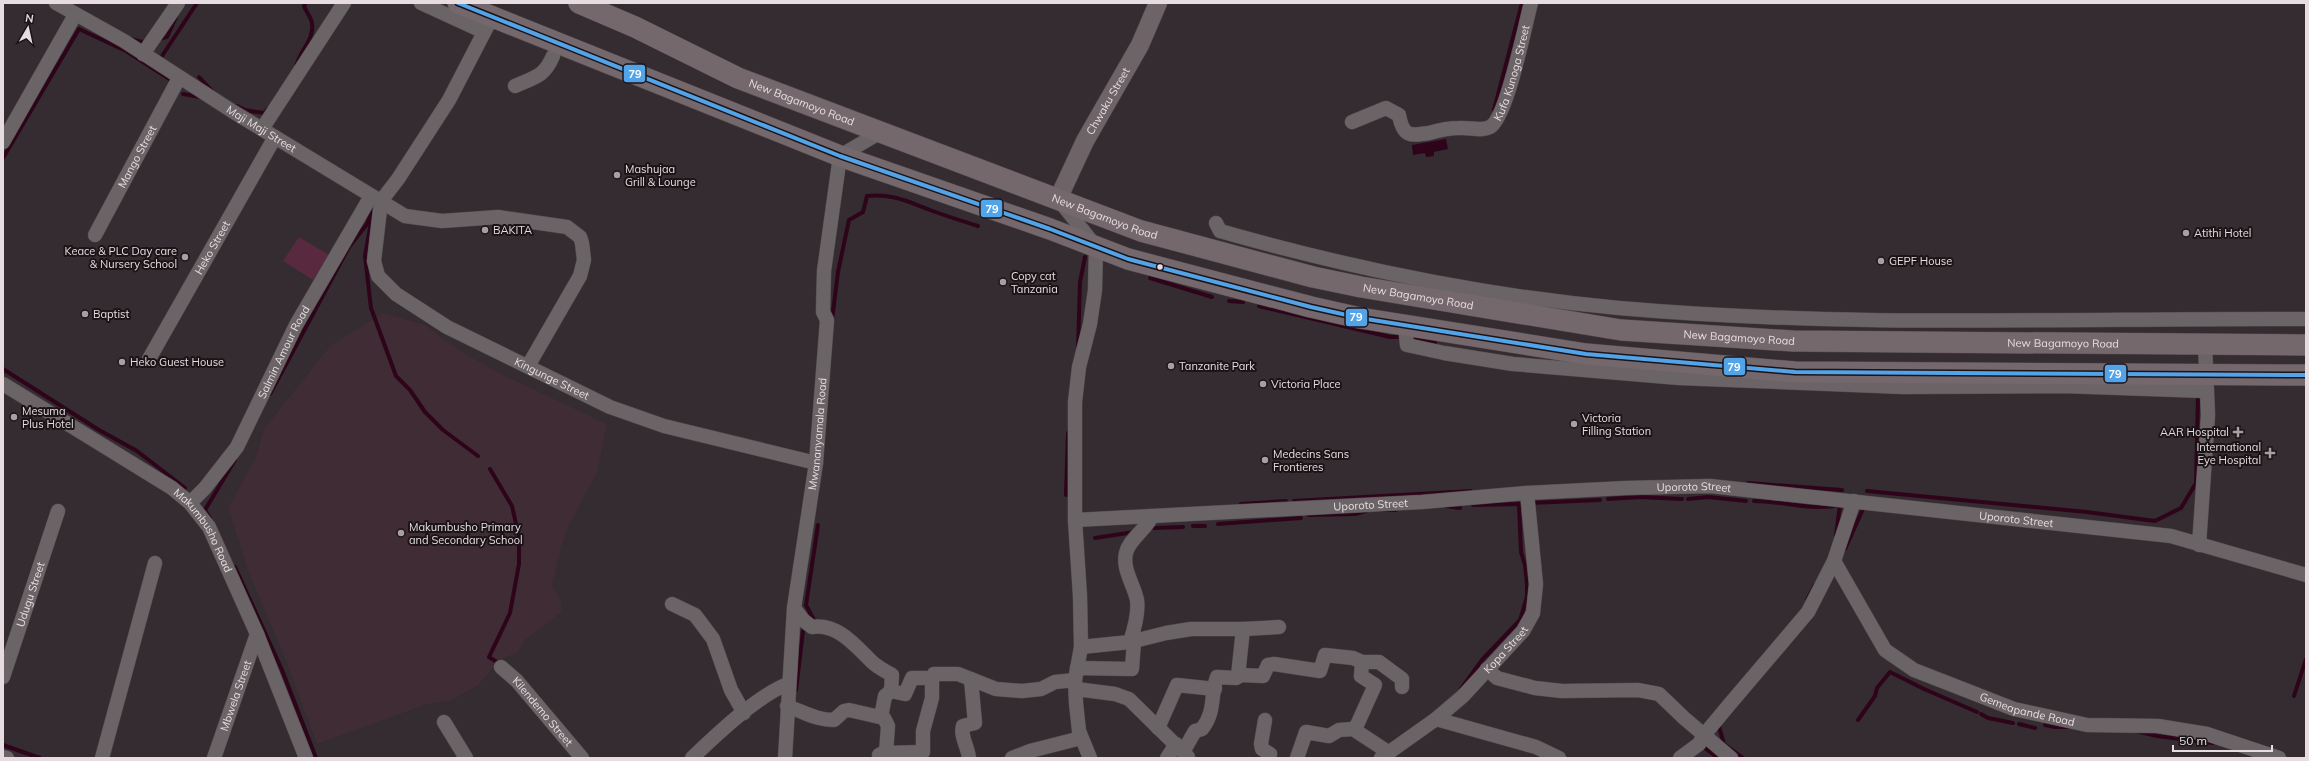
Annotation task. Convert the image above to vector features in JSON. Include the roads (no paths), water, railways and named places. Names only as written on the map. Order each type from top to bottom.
[{"type":"highway","points":[[458,3],[488,24],[840,156],[1050,229],[1128,259],[1311,307],[1586,363],[1795,372],[2205,383],[2306,376]]},
{"type":"highway","name":"New Bagamoyo Road","points":[[579,3],[635,27],[738,78],[879,133],[1141,231],[1312,276],[1361,287],[1621,330],[1793,341],[2306,345]]},
{"type":"main road","name":"Chwaku Street","points":[[1058,199],[1086,140],[1140,44],[1158,3]]},
{"type":"street","name":"Maji Maji Street","points":[[56,3],[143,54],[275,138],[406,216],[442,221],[484,217],[521,220],[567,227],[580,237],[584,260],[580,276],[528,366]]},
{"type":"street","points":[[143,54],[178,3]]},
{"type":"street","points":[[262,129],[344,3]]},
{"type":"street","points":[[421,3],[488,24]]},
{"type":"street","name":"Kufa Kunoga Street","points":[[1352,122],[1386,108],[1399,115],[1402,129],[1414,136],[1460,128],[1479,129],[1491,127],[1499,118],[1507,96],[1531,3]]},
{"type":"street","points":[[3,142],[75,15]]},
{"type":"street","name":"Salmin Amour Road","points":[[190,503],[205,488],[238,447],[296,325],[376,198],[398,179],[449,100],[488,24]]},
{"type":"street","points":[[515,86],[539,76],[547,70],[553,56]]},
{"type":"street","name":"Mango Street","points":[[95,235],[179,78]]},
{"type":"street","points":[[840,156],[879,133]]},
{"type":"street","name":"Heko Street","points":[[149,359],[275,138]]},
{"type":"street","name":"Mwananyamala Road","points":[[785,758],[788,684],[794,608],[816,463],[828,320],[822,312],[824,271],[840,156]]},
{"type":"street","name":"Kingunge Street","points":[[376,198],[374,261],[378,276],[387,286],[447,327],[610,407],[664,426],[816,463]]},
{"type":"street","points":[[1058,199],[1096,247],[1095,290],[1090,324],[1079,367],[1075,402],[1075,520],[1080,596],[1081,647],[1076,679],[1077,721],[1081,738],[1090,758]]},
{"type":"street","points":[[1216,223],[1220,231],[1375,270],[1533,298],[1619,308],[1730,315],[1862,319],[2306,319]]},
{"type":"street","points":[[2199,545],[2208,415],[2205,383],[2205,344]]},
{"type":"street","name":"Makumbusho Road","points":[[3,384],[172,488],[190,503],[209,527],[257,634],[306,758]]},
{"type":"street","name":"Uporoto Street","points":[[1075,520],[1422,502],[1527,493],[1710,486],[2131,530],[2171,536],[2306,575]]},
{"type":"street","name":"Kopa Street","points":[[1384,755],[1436,719],[1463,696],[1523,631],[1533,613],[1536,584],[1527,493]]},
{"type":"street","points":[[1680,758],[1699,744],[1704,735],[1808,612],[1834,561],[1854,500]]},
{"type":"street","name":"Udugu Street","points":[[3,677],[58,511]]},
{"type":"street","points":[[787,706],[806,715],[825,720],[834,720],[844,710],[881,717],[888,723],[882,756],[922,752],[922,732],[932,698],[932,678],[934,674],[950,673],[971,679],[996,689],[1022,691],[1041,690],[1055,682],[1132,669],[1132,642],[1137,614],[1137,603],[1125,562],[1125,554],[1128,548],[1148,526],[1152,516]]},
{"type":"street","name":"Gemeapande Road","points":[[1834,561],[1885,650],[1914,670],[2014,709],[2087,725],[2158,726],[2208,734],[2279,758]]},
{"type":"street","points":[[102,758],[155,563]]},
{"type":"street","points":[[672,604],[695,616],[713,639],[732,690],[744,713]]},
{"type":"street","points":[[794,608],[803,620],[812,627],[820,626],[838,632],[858,647],[874,664],[892,675],[891,691],[885,696],[881,717]]},
{"type":"street","points":[[1081,647],[1132,642],[1166,633],[1191,630],[1243,630],[1279,627]]},
{"type":"street","points":[[1238,676],[1243,630]]},
{"type":"street","name":"Mbwela Street","points":[[214,758],[257,634]]},
{"type":"street","points":[[1167,758],[1183,751],[1195,731],[1202,728],[1206,723],[1212,710],[1217,677],[1236,678],[1238,676],[1263,676],[1268,665],[1274,664],[1320,671],[1325,655],[1353,658],[1362,662],[1379,662],[1402,679],[1402,687]]},
{"type":"street","points":[[1297,758],[1306,732],[1329,736],[1339,730],[1353,729],[1357,725],[1375,685],[1361,676],[1362,662]]},
{"type":"street","name":"Kilendemo Street","points":[[501,667],[517,681],[576,756]]},
{"type":"street","points":[[1487,669],[1497,678],[1535,688],[1562,691],[1628,690],[1652,692],[1662,696],[1672,708],[1731,758]]},
{"type":"street","points":[[891,691],[905,694],[912,678],[932,678]]},
{"type":"street","points":[[969,758],[962,731],[963,726],[975,723],[971,679]]},
{"type":"street","points":[[1076,679],[1126,697],[1141,708],[1158,728],[1183,751]]},
{"type":"street","points":[[692,758],[712,738],[770,692],[788,684]]},
{"type":"street","points":[[1158,728],[1177,685],[1215,689]]},
{"type":"street","points":[[1436,719],[1536,747],[1559,758]]},
{"type":"street","points":[[1265,720],[1261,744],[1262,749],[1274,757]]},
{"type":"street","points":[[444,722],[466,758]]},
{"type":"street","points":[[1353,729],[1384,755]]},
{"type":"street","points":[[1012,758],[1030,751],[1081,738]]},
{"type":"waterway","points":[[162,56],[197,3]]},
{"type":"waterway","points":[[296,67],[309,40],[312,29],[312,23],[304,6],[306,3]]},
{"type":"waterway","points":[[1494,110],[1522,3]]},
{"type":"waterway","points":[[159,39],[167,37],[176,17]]},
{"type":"waterway","points":[[3,158],[79,29],[126,51],[171,80]]},
{"type":"waterway","points":[[131,39],[142,42],[148,41]]},
{"type":"waterway","points":[[199,77],[212,91]]},
{"type":"waterway","points":[[183,94],[200,97]]},
{"type":"waterway","points":[[237,106],[245,110],[264,113],[269,108]]},
{"type":"waterway","points":[[832,320],[838,272],[849,220],[863,212],[867,196],[876,195],[900,199],[978,226]]},
{"type":"waterway","points":[[270,394],[349,247],[367,224],[373,209]]},
{"type":"waterway","points":[[372,216],[365,256],[371,308],[396,376],[410,390],[425,412],[443,430],[478,456]]},
{"type":"waterway","points":[[1078,349],[1080,282],[1085,257]]},
{"type":"waterway","points":[[1150,278],[1212,297]]},
{"type":"waterway","points":[[1229,301],[1243,302]]},
{"type":"waterway","points":[[1259,306],[1390,337],[1403,337]]},
{"type":"waterway","points":[[1410,337],[1435,342]]},
{"type":"waterway","points":[[3,369],[99,430],[137,451],[185,488]]},
{"type":"waterway","points":[[1867,491],[2087,512],[2155,521],[2181,508],[2196,483],[2198,396]]},
{"type":"waterway","points":[[1066,495],[1068,433]]},
{"type":"waterway","points":[[210,518],[205,510],[235,460]]},
{"type":"waterway","points":[[490,469],[512,506],[519,537],[519,564],[510,613],[489,657],[500,664]]},
{"type":"waterway","points":[[1748,483],[1842,490]]},
{"type":"waterway","points":[[1294,501],[1471,491]]},
{"type":"waterway","points":[[1608,499],[1640,497],[1682,499]]},
{"type":"waterway","points":[[1688,499],[1708,497],[1746,501]]},
{"type":"waterway","points":[[1530,503],[1600,500]]},
{"type":"waterway","points":[[1241,504],[1286,501]]},
{"type":"waterway","points":[[1754,501],[1818,507],[1840,505],[1836,535]]},
{"type":"waterway","points":[[1461,689],[1482,660],[1520,620],[1527,597],[1527,584],[1525,565],[1521,552],[1519,504]]},
{"type":"waterway","points":[[1473,505],[1521,504]]},
{"type":"waterway","points":[[1446,506],[1460,508]]},
{"type":"waterway","points":[[1845,549],[1863,509]]},
{"type":"waterway","points":[[1377,510],[1396,510]]},
{"type":"waterway","points":[[1309,515],[1355,514],[1366,511]]},
{"type":"waterway","points":[[1218,524],[1301,518]]},
{"type":"waterway","points":[[815,622],[806,605],[818,525]]},
{"type":"waterway","points":[[1193,526],[1205,526]]},
{"type":"waterway","points":[[1154,528],[1183,527]]},
{"type":"waterway","points":[[1095,538],[1134,532]]},
{"type":"waterway","points":[[235,567],[282,670],[316,758]]},
{"type":"waterway","points":[[1807,600],[1815,585]]},
{"type":"waterway","points":[[796,690],[803,631]]},
{"type":"waterway","points":[[2294,696],[2306,659]]},
{"type":"waterway","points":[[1858,720],[1875,696],[1877,688],[1890,672],[1924,689],[1977,712]]},
{"type":"waterway","points":[[1981,714],[1988,718],[2013,723]]},
{"type":"waterway","points":[[1718,723],[1724,744],[1743,758]]},
{"type":"waterway","points":[[2019,724],[2035,728]]},
{"type":"waterway","points":[[2045,725],[2068,727]]},
{"type":"waterway","points":[[2136,731],[2157,736],[2213,743]]},
{"type":"waterway","points":[[3,745],[40,758]]},
{"type":"waterway","points":[[1702,746],[1718,758]]},
{"type":"place","name":"Mashujaa Grill & Lounge","points":[[617,175]]},
{"type":"place","name":"BAKITA","points":[[485,230]]},
{"type":"place","name":"Atithi Hotel","points":[[2186,233]]},
{"type":"place","name":"Keace & PLC Day care & Nursery School","points":[[185,257]]},
{"type":"place","name":"GEPF House","points":[[1881,261]]},
{"type":"place","name":"Copy cat Tanzania","points":[[1003,282]]},
{"type":"place","name":"Baptist","points":[[85,314]]},
{"type":"place","name":"Heko Guest House","points":[[122,362]]},
{"type":"place","name":"Tanzanite Park","points":[[1171,366]]},
{"type":"place","name":"Victoria Place","points":[[1263,384]]},
{"type":"place","name":"Mesuma Plus Hotel","points":[[14,417]]},
{"type":"place","name":"Victoria Filling Station","points":[[1574,424]]},
{"type":"place","name":"AAR Hospital","points":[[2238,432]]},
{"type":"place","name":"International Eye Hospital","points":[[2270,453]]},
{"type":"place","name":"Medecins Sans Frontieres","points":[[1265,460]]},
{"type":"place","name":"Makumbusho Primary and Secondary School","points":[[401,533]]}]
